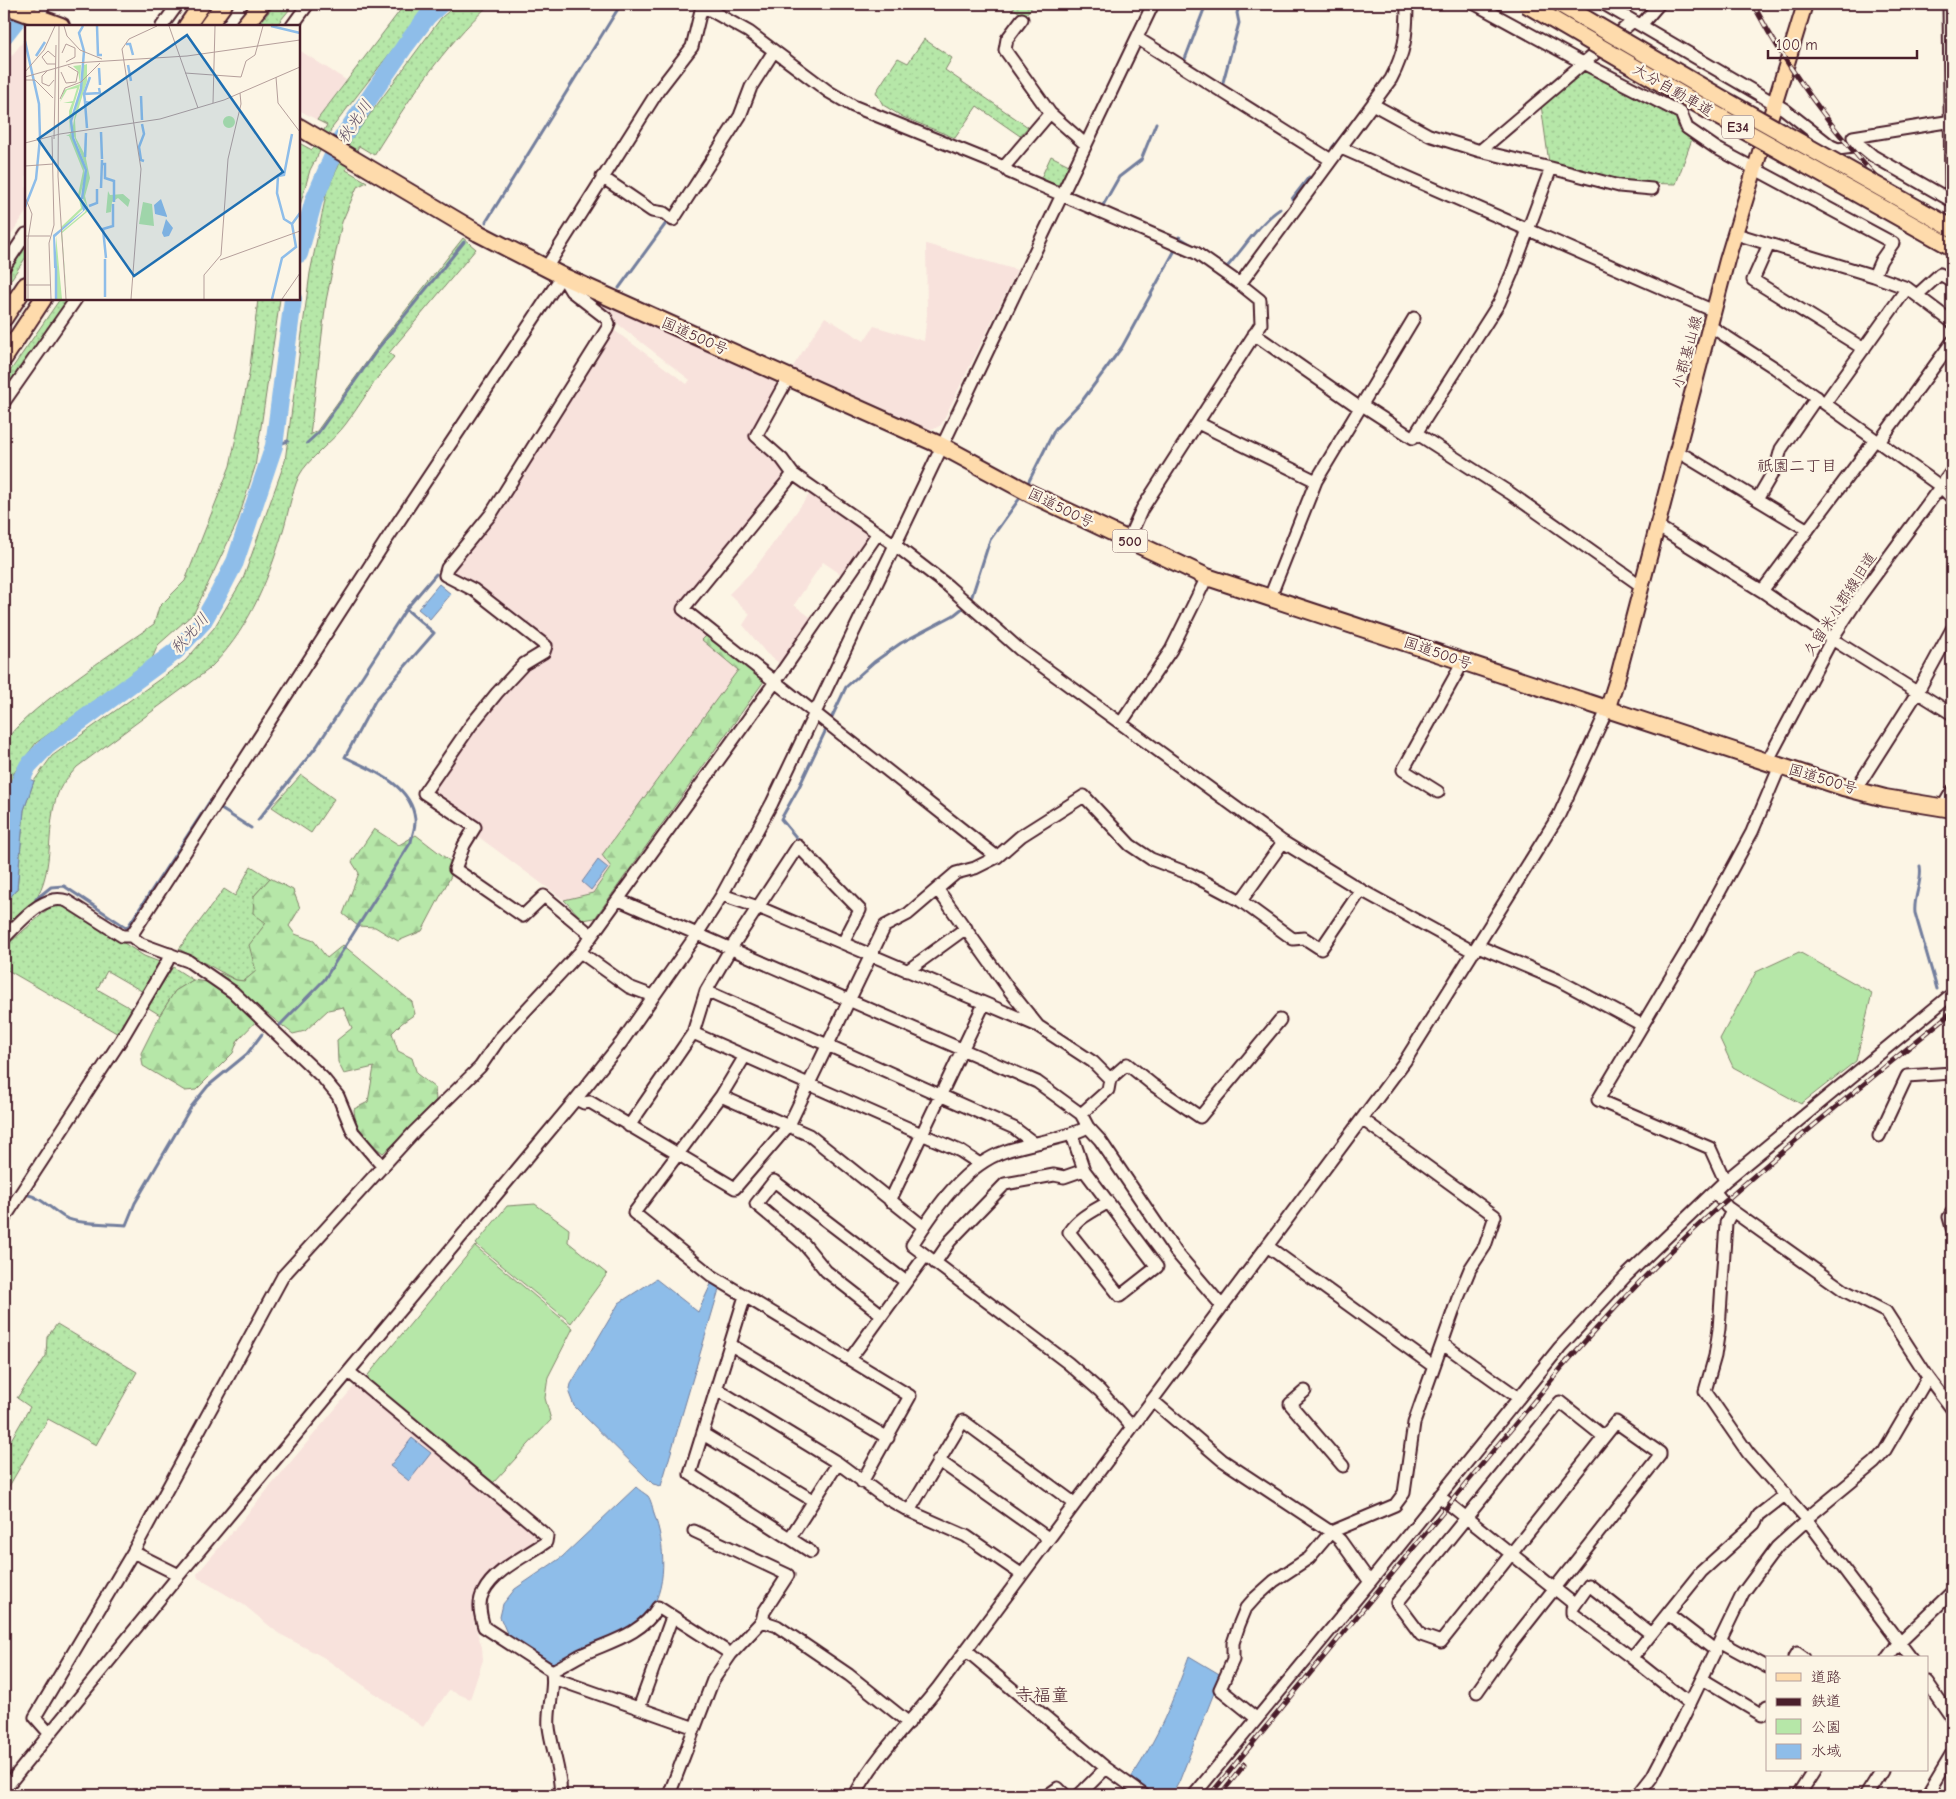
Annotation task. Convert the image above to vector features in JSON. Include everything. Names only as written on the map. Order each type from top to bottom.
[{"type":"highway","points":[[188,25],[202,4]]},
{"type":"highway","points":[[209,25],[224,4]]},
{"type":"highway","points":[[237,25],[252,4]]},
{"type":"highway","points":[[245,25],[262,4]]},
{"type":"highway","name":"大分自動車道","points":[[1526,4],[1713,113],[1952,247]]},
{"type":"highway","name":"大分自動車道","points":[[1560,4],[1720,98],[1952,228]]},
{"type":"highway","points":[[4,5],[58,25]]},
{"type":"highway","name":"国道500号","points":[[300,128],[478,233],[562,276],[940,446],[1031,494],[1207,577],[1842,787],[1856,789],[1885,798],[1947,809]]},
{"type":"highway","points":[[4,318],[25,286]]},
{"type":"highway","points":[[4,358],[42,300]]},
{"type":"main road","name":"小郡基山線","points":[[1606,710],[1618,676],[1640,585],[1714,311],[1805,4]]},
{"type":"street","points":[[34,17],[45,4]]},
{"type":"street","points":[[163,25],[178,4]]},
{"type":"street","points":[[293,25],[308,4]]},
{"type":"street","points":[[4,1790],[49,1733],[576,1099],[621,1043],[697,934],[722,895],[772,803],[940,446],[1153,4]]},
{"type":"street","points":[[1240,284],[1374,105],[1402,58],[1406,43],[1407,4]]},
{"type":"street","points":[[1475,4],[1585,64],[1681,113],[1687,128],[1745,165],[1756,168],[1893,243],[1881,260],[1874,276]]},
{"type":"street","points":[[1604,4],[1774,104],[1832,146],[1838,148],[1861,146],[1873,156],[1952,201]]},
{"type":"street","points":[[1480,151],[1659,4]]},
{"type":"street","points":[[1949,4],[1952,201]]},
{"type":"street","points":[[546,268],[573,229],[602,177],[658,91],[692,47],[701,5],[749,32],[829,92],[853,106],[892,120],[1004,167],[1009,172],[1060,195],[1196,253],[1260,300],[1261,324],[1142,509],[1128,540]]},
{"type":"street","points":[[1022,19],[1007,39],[1005,50],[1050,113],[1085,144]]},
{"type":"street","points":[[1137,38],[1331,160]]},
{"type":"street","points":[[602,177],[652,210],[664,213],[673,220],[740,116],[751,87],[774,51]]},
{"type":"street","points":[[1374,105],[1429,135],[1480,151],[1619,186],[1652,189]]},
{"type":"street","points":[[1004,167],[1050,113]]},
{"type":"street","points":[[1852,137],[1951,121]]},
{"type":"street","points":[[1341,148],[1714,311]]},
{"type":"street","points":[[1254,334],[1361,406],[1413,438],[1472,349],[1499,303],[1550,168]]},
{"type":"street","points":[[1736,234],[1874,276],[1907,288],[1952,322]]},
{"type":"street","points":[[4,267],[25,236]]},
{"type":"street","points":[[1769,244],[1753,280],[1864,349]]},
{"type":"street","points":[[1917,295],[1940,274],[1952,282]]},
{"type":"street","points":[[131,936],[387,540],[562,276],[571,291],[606,318],[609,324],[491,514],[447,568],[446,575],[474,590],[546,646],[544,652],[524,664],[486,706],[450,752],[424,793],[475,827],[464,845],[455,869],[523,916],[544,896],[591,935]]},
{"type":"street","points":[[1758,498],[1776,467],[1781,449],[1864,349],[1907,288]]},
{"type":"street","points":[[4,402],[75,300]]},
{"type":"street","points":[[1270,597],[1316,481],[1414,318]]},
{"type":"street","points":[[1710,326],[1821,400],[1940,486],[1952,498]]},
{"type":"street","points":[[1762,591],[1952,342]]},
{"type":"street","points":[[788,378],[756,436],[782,459],[793,474],[895,545],[948,586],[1019,649],[1283,842],[1361,890],[1476,949],[1558,980],[1642,1025]]},
{"type":"street","points":[[1198,423],[1316,481]]},
{"type":"street","points":[[1416,433],[1510,493],[1640,585]]},
{"type":"street","points":[[1677,451],[1758,498],[1808,530]]},
{"type":"street","name":"久留米小郡線旧道","points":[[1725,1181],[1710,1148],[1598,1100],[1699,930],[1752,832],[1774,764],[1832,639],[1860,596],[1952,471]]},
{"type":"street","points":[[793,474],[683,609],[997,857]]},
{"type":"street","points":[[1657,526],[1762,591],[1916,693],[1952,714]]},
{"type":"street","points":[[49,1733],[35,1717],[133,1552],[283,1276],[312,1241],[414,1132],[480,1066],[500,1038],[580,952],[775,682],[878,533]]},
{"type":"street","points":[[1121,723],[1171,650],[1207,577]]},
{"type":"street","points":[[1856,789],[1916,693],[1952,629]]},
{"type":"street","points":[[1438,792],[1403,770],[1463,662]]},
{"type":"street","points":[[855,1795],[862,1781],[891,1741],[909,1724],[966,1650],[1405,1061],[1559,815],[1606,710]]},
{"type":"street","points":[[1947,809],[1952,790]]},
{"type":"street","points":[[576,1099],[584,1103],[590,1102],[735,1188],[789,1125],[885,926],[908,914],[956,874],[976,868],[997,857],[1021,836],[1084,796],[1130,845],[1163,865],[1190,874],[1240,901],[1292,939],[1304,938],[1321,949],[1361,890]]},
{"type":"street","points":[[1240,901],[1283,842]]},
{"type":"street","points":[[629,1126],[693,1033],[706,991],[731,948],[798,846],[860,910],[843,943]]},
{"type":"street","points":[[938,890],[1010,992],[1038,1026]]},
{"type":"street","points":[[722,895],[758,907],[1038,1026],[1094,1062],[1110,1079]]},
{"type":"street","points":[[4,938],[38,907],[50,898],[57,897],[67,901],[122,936],[131,936],[141,944],[188,961],[233,992],[323,1078],[338,1096],[353,1132],[382,1167]]},
{"type":"street","points":[[619,900],[1037,1082],[1081,1114],[1088,1127],[1100,1140],[1176,1252],[1222,1306]]},
{"type":"street","points":[[907,971],[966,928]]},
{"type":"street","points":[[580,952],[628,987],[653,996]]},
{"type":"street","points":[[4,1219],[121,1040],[168,962],[170,954]]},
{"type":"street","points":[[706,991],[1014,1128],[1034,1143]]},
{"type":"street","points":[[1194,1795],[1370,1582],[1560,1347],[1626,1276],[1725,1181],[1952,994]]},
{"type":"street","points":[[890,1201],[960,1050],[984,1004]]},
{"type":"street","points":[[1081,1114],[1108,1090],[1110,1079],[1127,1064],[1153,1085],[1200,1117],[1280,1020]]},
{"type":"street","points":[[693,1033],[974,1158],[980,1164]]},
{"type":"street","points":[[745,1056],[721,1096],[679,1156],[634,1213],[712,1276],[911,1398],[862,1482]]},
{"type":"street","points":[[1879,1136],[1907,1076],[1952,1073]]},
{"type":"street","points":[[721,1096],[809,1134],[890,1201],[924,1226]]},
{"type":"street","points":[[1256,1718],[1220,1689],[1233,1660],[1233,1643],[1246,1608],[1274,1581],[1308,1558],[1331,1532],[1394,1505],[1404,1493],[1414,1423],[1458,1298],[1470,1269],[1478,1260],[1485,1246],[1495,1216],[1362,1119]]},
{"type":"street","points":[[1088,1127],[1072,1135],[1004,1152],[980,1164],[956,1186],[924,1226],[912,1245],[1068,1363],[1100,1392],[1132,1427]]},
{"type":"street","points":[[1072,1135],[1084,1170],[1157,1267],[1120,1296],[1069,1232],[1074,1224],[1087,1214],[1107,1203]]},
{"type":"street","points":[[935,1264],[950,1241],[1005,1184],[1054,1175],[1064,1177],[1084,1170]]},
{"type":"street","points":[[881,1314],[826,1271],[804,1244],[756,1204],[774,1181],[906,1281]]},
{"type":"street","points":[[1715,1192],[1732,1211],[1845,1291],[1886,1312],[1928,1377],[1952,1409]]},
{"type":"street","points":[[1732,1211],[1726,1223],[1715,1356],[1705,1391],[1748,1453],[1786,1494],[1910,1656]]},
{"type":"street","points":[[1952,1212],[1949,1217],[1952,1228]]},
{"type":"street","points":[[1267,1246],[1433,1366]]},
{"type":"street","points":[[850,1359],[925,1256]]},
{"type":"street","points":[[745,1296],[718,1390],[690,1474],[812,1552]]},
{"type":"street","points":[[1443,1344],[1519,1398]]},
{"type":"street","points":[[731,1345],[888,1438]]},
{"type":"street","points":[[349,1372],[547,1536],[546,1542],[505,1568],[482,1593],[480,1610],[484,1627],[553,1675],[695,1728]]},
{"type":"street","points":[[1638,1795],[1652,1777],[1690,1704],[1743,1593],[1777,1546],[1874,1463],[1884,1452],[1928,1377]]},
{"type":"street","points":[[718,1390],[838,1464],[862,1482],[909,1511],[966,1536],[1022,1574]]},
{"type":"street","points":[[1305,1391],[1290,1404],[1344,1466]]},
{"type":"street","points":[[1152,1400],[1222,1460],[1331,1532],[1340,1540],[1370,1582]]},
{"type":"street","points":[[1477,1692],[1553,1589],[1660,1455],[1619,1422],[1604,1437],[1441,1642],[1421,1635],[1397,1602],[1560,1402],[1604,1437]]},
{"type":"street","points":[[909,1511],[963,1421],[1074,1503]]},
{"type":"street","points":[[704,1434],[814,1501]]},
{"type":"street","points":[[938,1460],[1048,1538]]},
{"type":"street","points":[[790,1538],[838,1464]]},
{"type":"street","points":[[1632,1658],[1701,1572],[1754,1524],[1759,1515],[1786,1494]]},
{"type":"street","points":[[1439,1496],[1510,1555],[1574,1604]]},
{"type":"street","points":[[669,1795],[713,1680],[731,1654],[762,1621],[764,1612],[788,1575],[694,1531]]},
{"type":"street","points":[[133,1552],[179,1576]]},
{"type":"street","points":[[1651,1634],[1589,1585],[1574,1604],[1572,1614],[1690,1704]]},
{"type":"street","points":[[1890,1656],[1900,1642],[1952,1592]]},
{"type":"street","points":[[560,1795],[561,1786],[553,1756],[548,1710],[553,1675],[580,1655],[634,1632],[647,1622],[658,1607],[731,1654]]},
{"type":"street","points":[[1668,1614],[1718,1646],[1766,1667]]},
{"type":"street","points":[[639,1708],[672,1617]]},
{"type":"street","points":[[762,1621],[777,1626],[849,1675],[909,1724]]},
{"type":"street","points":[[966,1650],[1106,1768],[1144,1795]]},
{"type":"street","points":[[1702,1679],[1762,1715],[1766,1708]]},
{"type":"street","points":[[1928,1683],[1952,1718]]},
{"type":"street","points":[[1927,1795],[1952,1753]]},
{"type":"street","points":[[1079,1795],[1106,1768]]},
{"type":"street","points":[[1799,1795],[1814,1772]]},
{"type":"street","points":[[1866,1795],[1881,1772]]},
{"type":"street","points":[[1048,1795],[1058,1788],[1065,1795]]},
{"type":"shaded area","points":[[25,39],[25,214],[4,245],[4,65]]},
{"type":"shaded area","points":[[300,51],[346,80],[317,120],[300,111]]},
{"type":"shaded area","points":[[926,244],[1017,270],[941,425],[934,429],[927,428],[792,368],[825,317],[864,341],[874,326],[924,341],[927,314]]},
{"type":"shaded area","points":[[592,297],[774,381],[777,387],[750,437],[770,453],[785,471],[744,528],[677,611],[707,635],[703,640],[738,670],[603,855],[611,867],[593,893],[564,900],[476,835],[481,826],[431,794],[431,785],[479,721],[550,643],[474,583],[453,572],[453,567],[611,328],[687,384],[690,380],[592,304]]},
{"type":"shaded area","points":[[811,492],[869,534],[842,575],[823,562],[794,605],[813,619],[780,664],[766,653],[743,625],[750,614],[729,594],[755,568]]},
{"type":"shaded area","points":[[356,1384],[535,1533],[536,1540],[530,1547],[495,1570],[481,1585],[476,1597],[474,1623],[482,1647],[483,1660],[470,1699],[449,1690],[423,1727],[323,1657],[278,1633],[244,1605],[198,1578],[197,1574]]},
{"type":"green space","points":[[275,4],[294,4],[277,25],[259,25]]},
{"type":"green space","points":[[405,4],[428,4],[332,128],[310,170],[300,205],[300,144],[312,150],[327,125],[317,120]]},
{"type":"green space","points":[[457,4],[490,4],[441,57],[399,115],[374,155],[359,146],[346,170],[367,182],[357,187],[342,222],[326,301],[310,435],[317,431],[383,339],[463,238],[476,249],[389,353],[394,357],[345,425],[308,463],[299,476],[282,534],[262,590],[233,641],[208,670],[77,767],[62,785],[53,810],[47,868],[38,895],[23,914],[4,931],[4,905],[17,889],[24,810],[34,781],[52,756],[185,661],[214,628],[243,579],[285,461],[310,273],[327,190],[351,140],[441,18]]},
{"type":"green space","points":[[1008,4],[1035,4],[1024,16]]},
{"type":"green space","points":[[924,39],[952,58],[945,70],[1028,127],[1020,136],[977,106],[955,138],[903,117],[883,105],[876,92],[898,58],[908,63]]},
{"type":"green space","points":[[1585,71],[1676,118],[1679,131],[1692,139],[1676,184],[1612,180],[1549,163],[1541,105],[1580,72]]},
{"type":"green space","points":[[1051,156],[1069,165],[1058,186],[1052,188],[1039,182]]},
{"type":"green space","points":[[25,245],[25,258],[4,290],[4,277]]},
{"type":"green space","points":[[59,300],[69,300],[4,393],[4,380]]},
{"type":"green space","points":[[258,300],[280,300],[255,467],[237,523],[194,613],[158,645],[151,661],[36,743],[14,773],[4,807],[3,752],[4,746],[11,734],[26,718],[71,682],[154,624],[159,607],[185,581],[230,466],[249,375]]},
{"type":"green space","points":[[707,635],[764,681],[595,918],[583,920],[564,900],[593,893],[611,867],[602,855],[738,670],[702,640]]},
{"type":"green space","points":[[301,775],[334,799],[311,833],[272,807]]},
{"type":"green space","points":[[374,829],[399,845],[416,835],[451,862],[452,874],[422,931],[398,941],[375,927],[358,926],[343,914],[359,873],[352,862]]},
{"type":"green space","points":[[251,866],[270,878],[254,896],[266,923],[250,945],[257,971],[244,981],[236,980],[179,949],[224,889],[235,896]]},
{"type":"green space","points":[[270,878],[293,890],[300,908],[289,926],[295,934],[314,941],[327,958],[343,945],[412,1002],[415,1014],[392,1033],[398,1051],[412,1058],[417,1074],[435,1088],[436,1100],[383,1153],[359,1129],[354,1109],[368,1102],[374,1067],[344,1074],[338,1062],[337,1040],[352,1028],[343,1007],[328,1010],[305,1031],[293,1034],[265,1012],[238,1040],[233,1053],[196,1090],[185,1091],[143,1066],[141,1053],[160,1015],[175,991],[193,980],[207,982],[220,973],[236,980],[244,981],[256,971],[249,945],[266,923],[253,913],[254,896]]},
{"type":"green space","points":[[65,905],[144,956],[162,963],[145,993],[107,971],[97,989],[134,1010],[120,1035],[4,968],[4,948],[49,908]]},
{"type":"green space","points":[[1799,952],[1872,993],[1856,1061],[1801,1104],[1733,1067],[1720,1039],[1756,972]]},
{"type":"green space","points":[[173,967],[193,980],[175,991],[160,1015],[147,1007]]},
{"type":"green space","points":[[535,1204],[569,1229],[568,1242],[607,1274],[571,1323],[476,1244],[507,1206]]},
{"type":"green space","points":[[475,1246],[573,1328],[548,1377],[545,1398],[551,1420],[493,1483],[368,1381],[368,1375]]},
{"type":"green space","points":[[57,1324],[137,1372],[96,1445],[48,1419],[8,1488],[4,1485],[4,1452],[30,1407],[17,1398],[46,1356],[47,1337]]},
{"type":"water","points":[[439,584],[451,594],[430,619],[418,609]]},
{"type":"water","points":[[14,773],[34,781],[24,810],[17,889],[4,905],[4,807]]},
{"type":"water","points":[[598,860],[608,868],[591,890],[582,882]]},
{"type":"water","points":[[656,1279],[698,1312],[712,1282],[720,1286],[661,1486],[653,1484],[574,1406],[569,1393],[571,1384],[619,1303]]},
{"type":"water","points":[[412,1438],[431,1453],[409,1481],[390,1466]]},
{"type":"water","points":[[636,1487],[648,1496],[650,1500],[661,1539],[662,1580],[653,1606],[646,1616],[628,1631],[560,1664],[551,1664],[509,1638],[500,1617],[503,1604],[515,1589],[562,1557]]},
{"type":"water","points":[[1189,1656],[1221,1675],[1179,1782],[1172,1795],[1145,1795],[1147,1791],[1131,1778],[1164,1719]]},
{"type":"waterway","points":[[4,36],[29,4]]},
{"type":"waterway","name":"秋光川","points":[[300,250],[314,200],[338,144],[405,46],[427,17],[441,4]]},
{"type":"waterway","points":[[486,222],[621,4]]},
{"type":"waterway","points":[[690,4],[694,7]]},
{"type":"waterway","points":[[1185,59],[1206,4]]},
{"type":"waterway","points":[[1223,82],[1239,23],[1237,13],[1240,4]]},
{"type":"waterway","points":[[1104,207],[1102,207],[1119,177],[1141,160],[1156,123]]},
{"type":"waterway","points":[[1332,148],[1345,132]]},
{"type":"waterway","points":[[1292,199],[1309,177]]},
{"type":"waterway","points":[[1179,237],[1227,267],[1258,228],[1280,209]]},
{"type":"waterway","points":[[619,288],[667,222]]},
{"type":"waterway","points":[[307,443],[318,433],[380,346],[464,242]]},
{"type":"waterway","points":[[1026,487],[1055,429],[1082,401],[1122,347],[1174,252]]},
{"type":"waterway","name":"秋光川","points":[[15,799],[17,788],[28,766],[47,746],[176,651],[202,623],[219,593],[235,562],[274,446],[293,300]]},
{"type":"waterway","points":[[274,446],[288,441]]},
{"type":"waterway","points":[[800,842],[781,819],[799,787],[846,687],[874,662],[901,643],[954,615],[964,607],[972,596],[990,540],[1022,495]]},
{"type":"waterway","points":[[258,820],[317,746],[406,609],[436,574]]},
{"type":"waterway","points":[[279,1026],[324,980],[411,842],[415,819],[412,807],[406,796],[389,780],[345,757],[375,701],[434,633],[406,609]]},
{"type":"waterway","points":[[36,899],[51,887],[64,886],[127,928],[210,801]]},
{"type":"waterway","points":[[221,809],[251,828]]},
{"type":"waterway","points":[[1920,866],[1921,872],[1915,901],[1915,913],[1937,989]]},
{"type":"waterway","points":[[25,1194],[41,1200],[70,1220],[86,1223],[126,1225],[135,1203],[191,1107],[208,1086],[247,1054],[262,1034]]},
{"type":"railway","points":[[1753,4],[1789,65],[1844,140],[1881,182],[1952,250]]},
{"type":"railway","points":[[1210,1795],[1563,1366],[1625,1297],[1664,1258],[1734,1194],[1952,1012]]},
{"type":"railway","points":[[1220,1795],[1245,1764]]},
{"type":"district","name":"祇園二丁目","points":[[1797,465]]},
{"type":"district","name":"寺福童","points":[[1042,1695]]}]
